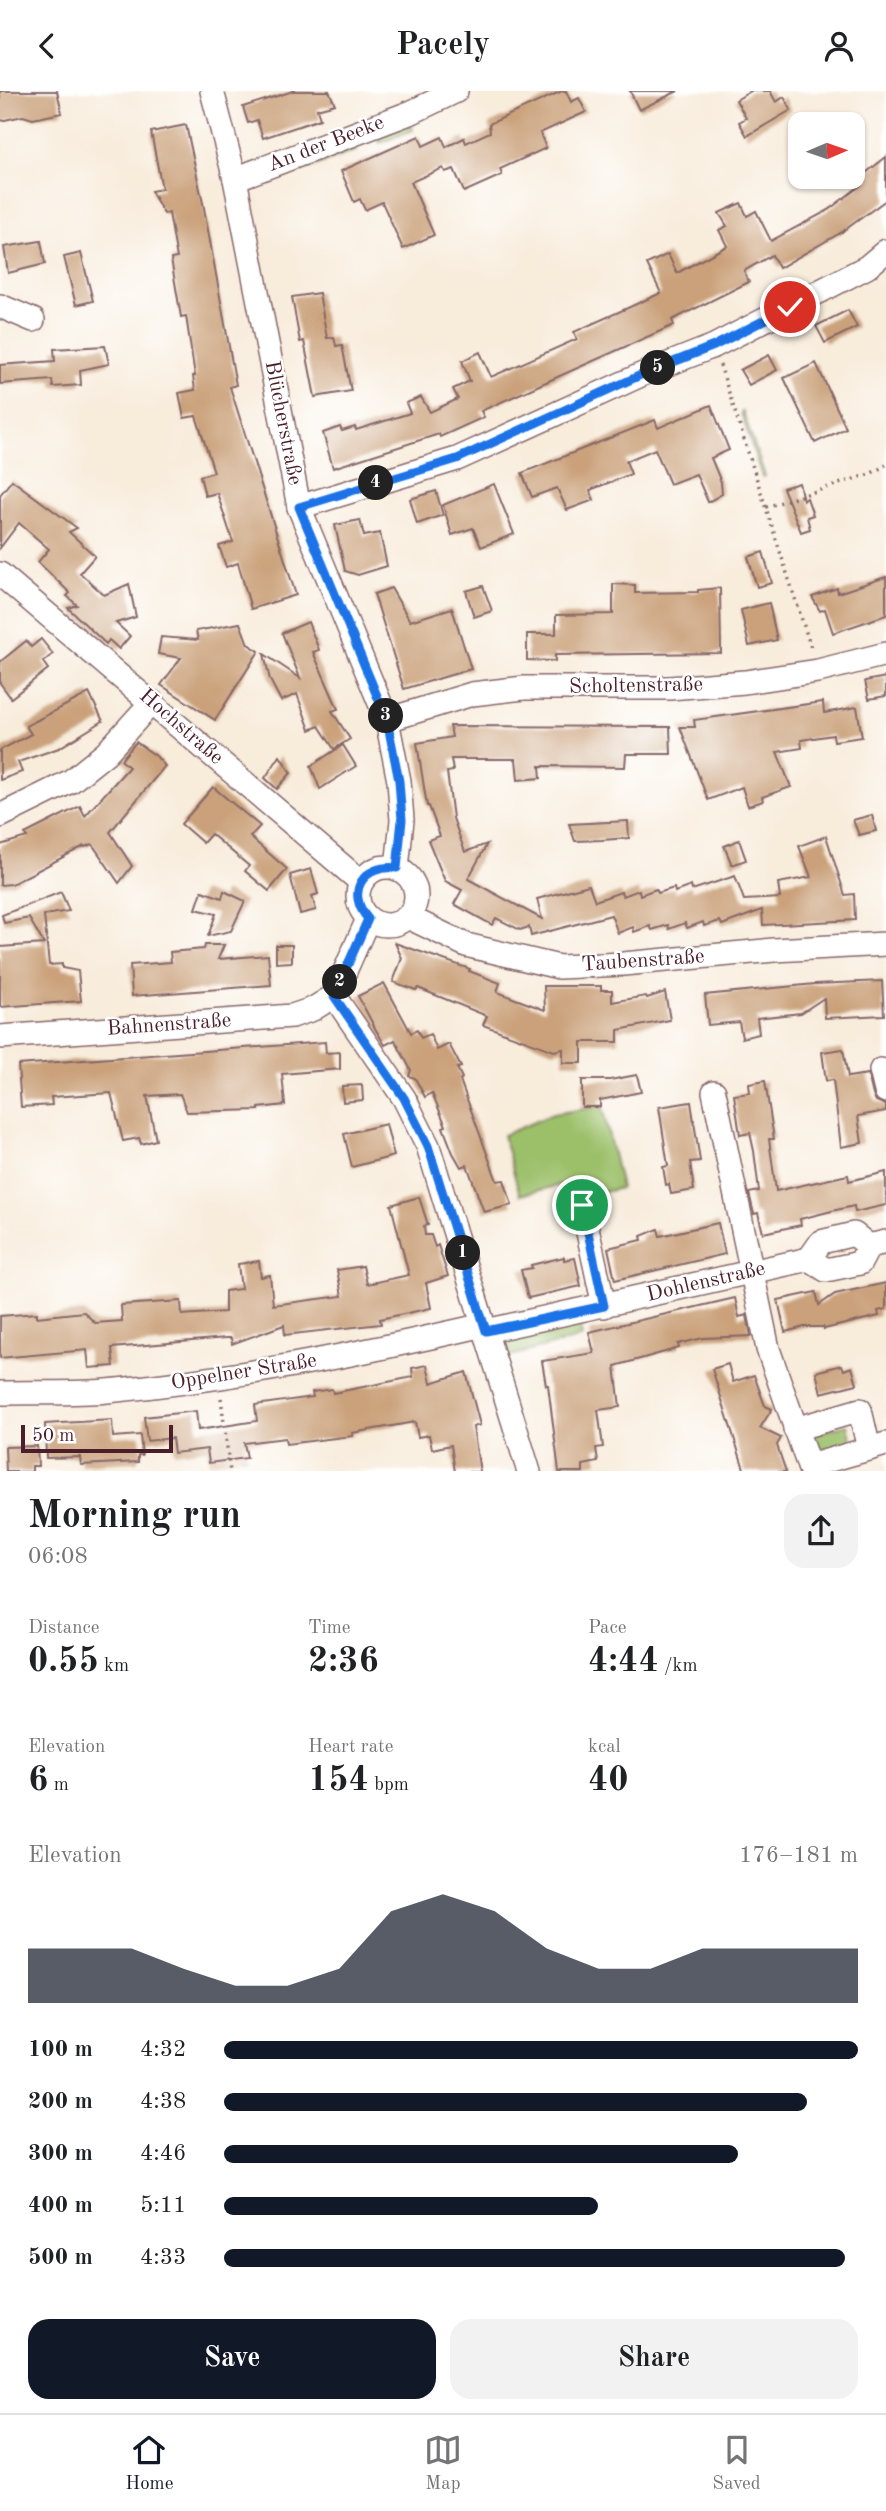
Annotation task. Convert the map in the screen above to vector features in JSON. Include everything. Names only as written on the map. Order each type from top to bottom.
[{"type":"street","name":"Blücherstraße","points":[[212,91],[234,179],[299,507],[387,720],[399,781],[402,820],[397,868]]},
{"type":"street","name":"An der Beeke","points":[[234,179],[412,113],[456,91]]},
{"type":"street","points":[[299,507],[457,459],[643,374],[714,346],[867,267],[886,251]]},
{"type":"street","points":[[0,306],[33,320]]},
{"type":"street","name":"Hochstraße","points":[[0,574],[361,882]]},
{"type":"street","name":"Scholtenstraße","points":[[387,720],[472,694],[524,688],[669,688],[745,682],[818,671],[886,654]]},
{"type":"street","points":[[0,816],[71,781],[106,753],[152,702]]},
{"type":"street","points":[[383,866],[397,868],[410,877],[416,889],[415,904],[408,917],[394,925],[380,925],[368,919],[361,911],[357,899],[361,882],[370,871],[383,866]]},
{"type":"street","name":"Taubenstraße","points":[[408,917],[466,945],[559,967],[886,944]]},
{"type":"street","points":[[368,919],[334,996],[404,1098],[428,1146],[529,1471]]},
{"type":"street","name":"Bahnenstraße","points":[[0,1037],[292,1016],[313,1009],[334,996]]},
{"type":"street","points":[[714,1092],[768,1349],[795,1429],[810,1469],[878,1447],[860,1410],[795,1429]]},
{"type":"street","points":[[582,1205],[604,1306]]},
{"type":"street","name":"Dohlenstraße","points":[[485,1328],[604,1306],[809,1259],[827,1270],[860,1263],[878,1244]]},
{"type":"street","name":"Oppelner Straße","points":[[0,1393],[104,1391],[219,1378],[485,1328]]},
{"type":"path","points":[[714,346],[818,671]]},
{"type":"path","points":[[765,507],[870,474],[886,465]]},
{"type":"path","points":[[219,1378],[230,1471]]},
{"type":"green space","points":[[410,121],[413,130],[380,143],[377,134]]},
{"type":"green space","points":[[354,144],[356,151],[268,183],[265,176]]},
{"type":"green space","points":[[743,412],[765,476],[762,477],[741,413]]},
{"type":"green space","points":[[602,1106],[621,1188],[573,1199],[568,1183],[520,1195],[503,1135],[553,1114]]},
{"type":"green space","points":[[579,1322],[582,1337],[507,1357],[502,1343],[505,1340]]},
{"type":"green space","points":[[848,1425],[851,1438],[846,1446],[829,1450],[818,1447],[816,1433]]},
{"type":"building","points":[[0,91],[57,91],[62,113],[33,119],[23,116],[0,121]]},
{"type":"building","points":[[293,91],[329,91],[335,104],[317,109],[320,119],[263,138],[257,120],[248,123],[243,107]]},
{"type":"building","points":[[566,91],[571,102],[579,98],[586,112],[540,133],[546,148],[500,169],[502,175],[464,192],[454,169],[445,172],[443,168],[411,182],[434,235],[403,249],[382,202],[365,210],[360,199],[354,202],[341,171],[419,136],[423,146],[442,137],[446,147],[464,138],[466,143],[490,132],[489,124]]},
{"type":"building","points":[[630,91],[678,91],[639,110]]},
{"type":"building","points":[[751,91],[770,91],[776,102],[784,97],[791,110],[747,136],[739,122],[746,118],[736,100]]},
{"type":"building","points":[[186,125],[236,385],[230,387],[296,595],[251,609],[238,563],[226,567],[219,546],[233,542],[217,493],[205,496],[200,476],[214,472],[196,416],[184,418],[179,393],[195,390],[195,376],[186,316],[181,317],[171,259],[177,258],[169,213],[164,214],[151,191],[162,189],[151,132]]},
{"type":"building","points":[[886,157],[886,200],[842,232],[779,268],[772,255],[744,271],[749,282],[672,320],[674,325],[481,411],[484,417],[440,437],[439,434],[333,468],[323,433],[340,427],[342,431],[355,427],[356,430],[410,413],[406,403],[421,397],[430,412],[458,399],[453,389],[470,381],[462,361],[480,352],[491,377],[577,339],[574,332],[661,293],[647,264],[668,254],[677,273],[727,246],[719,230],[727,226],[719,213],[741,203],[747,216],[756,211],[771,241],[827,211],[856,189],[865,189],[865,174]]},
{"type":"building","points":[[41,241],[45,264],[8,273],[4,247]]},
{"type":"building","points":[[81,253],[93,301],[76,305],[64,257]]},
{"type":"building","points":[[319,293],[327,338],[334,337],[336,346],[342,345],[351,391],[315,397],[304,341],[300,342],[292,297]]},
{"type":"building","points":[[848,310],[857,327],[825,343],[816,326]]},
{"type":"building","points":[[105,346],[109,364],[80,370],[81,385],[53,387],[52,380],[0,384],[0,365],[55,361],[54,349]]},
{"type":"building","points":[[769,355],[777,370],[749,385],[740,370]]},
{"type":"building","points":[[816,363],[846,428],[815,443],[784,378]]},
{"type":"building","points":[[711,405],[729,450],[711,458],[721,482],[722,494],[708,502],[696,474],[670,484],[655,449],[626,461],[631,474],[590,490],[594,500],[567,510],[557,488],[532,497],[522,473],[655,420],[658,428]]},
{"type":"building","points":[[12,480],[77,528],[69,532],[95,556],[80,573],[104,595],[129,584],[136,617],[116,623],[130,636],[119,649],[109,640],[106,644],[68,608],[77,605],[67,596],[70,593],[38,562],[49,549],[19,523],[0,548],[0,495]]},
{"type":"building","points":[[799,483],[803,500],[807,498],[813,515],[807,517],[810,529],[801,532],[783,488]]},
{"type":"building","points":[[494,484],[514,534],[481,547],[473,528],[452,535],[443,505]]},
{"type":"building","points":[[436,491],[443,515],[417,524],[410,499]]},
{"type":"building","points":[[360,520],[364,536],[380,533],[387,566],[358,575],[345,571],[335,525]]},
{"type":"building","points":[[763,552],[772,583],[757,587],[748,557]]},
{"type":"building","points":[[886,577],[886,615],[833,633],[825,609],[820,611],[812,597],[837,588],[838,593]]},
{"type":"building","points":[[613,584],[635,585],[635,593],[698,592],[720,588],[721,653],[555,655],[555,661],[527,660],[527,634],[556,634],[556,615],[613,614]]},
{"type":"building","points":[[483,586],[492,611],[474,617],[466,591]]},
{"type":"building","points":[[391,588],[410,621],[452,608],[471,669],[404,689],[374,594]]},
{"type":"building","points":[[769,603],[777,640],[749,646],[741,610]]},
{"type":"building","points":[[308,622],[319,650],[313,652],[338,709],[332,711],[350,739],[334,749],[319,726],[310,730],[297,694],[281,701],[270,680],[264,654],[300,678],[282,633]]},
{"type":"building","points":[[240,623],[248,644],[259,651],[215,720],[161,685],[181,658],[158,654],[161,637],[198,640],[196,631]]},
{"type":"building","points":[[41,639],[53,654],[43,662],[48,669],[11,698],[0,683],[0,662],[26,641],[31,647]]},
{"type":"building","points":[[886,677],[886,696],[869,699],[865,681]]},
{"type":"building","points":[[89,693],[103,721],[59,748],[18,762],[22,772],[0,780],[0,750],[31,734],[26,726]]},
{"type":"building","points":[[823,702],[824,713],[857,707],[862,737],[834,741],[833,735],[801,740],[802,748],[777,752],[791,787],[762,797],[763,801],[748,806],[742,787],[708,800],[680,727],[695,727],[694,720]]},
{"type":"building","points":[[450,726],[670,727],[671,754],[626,754],[625,767],[540,766],[541,778],[518,780],[516,759],[451,759],[453,771],[447,772],[453,818],[465,852],[487,844],[468,879],[542,919],[537,899],[589,885],[595,901],[621,892],[623,896],[639,890],[640,895],[656,889],[658,893],[674,888],[675,892],[691,886],[692,890],[735,876],[744,900],[780,898],[778,883],[811,877],[799,846],[826,836],[845,895],[854,894],[855,920],[763,925],[762,910],[722,925],[720,921],[704,926],[703,922],[687,928],[685,923],[669,929],[668,925],[652,930],[650,926],[634,932],[633,927],[618,933],[611,915],[531,936],[529,927],[520,930],[496,918],[492,925],[454,904],[462,890],[445,881],[428,840],[440,836],[427,806],[417,743],[452,737]]},
{"type":"building","points":[[136,742],[165,766],[110,832],[132,866],[119,883],[92,844],[12,884],[0,885],[0,845],[27,837],[25,834],[80,806],[85,816],[129,767],[121,760]]},
{"type":"building","points":[[343,745],[356,766],[320,789],[311,766]]},
{"type":"building","points":[[280,756],[291,773],[277,789],[265,778]]},
{"type":"building","points":[[213,787],[260,826],[250,837],[287,869],[269,891],[245,871],[249,866],[211,834],[203,843],[181,824]]},
{"type":"building","points":[[872,815],[876,831],[859,835],[853,820]]},
{"type":"building","points":[[628,821],[629,838],[602,840],[575,841],[569,824]]},
{"type":"building","points":[[739,840],[746,860],[732,865],[724,846]]},
{"type":"building","points":[[311,869],[318,894],[312,896],[316,910],[300,914],[290,875]]},
{"type":"building","points":[[202,891],[222,898],[224,891],[245,901],[231,931],[208,936],[216,914],[196,909]]},
{"type":"building","points":[[61,892],[69,911],[44,915],[49,965],[62,964],[62,968],[78,971],[81,1001],[0,1007],[0,947],[44,944],[29,918],[4,923],[2,915]]},
{"type":"building","points":[[395,943],[470,969],[469,971],[500,983],[497,992],[545,1010],[544,986],[601,986],[601,990],[612,990],[612,1002],[646,996],[647,998],[665,992],[670,1020],[618,1030],[618,1042],[582,1042],[582,1063],[563,1063],[563,1049],[554,1051],[483,1025],[487,1016],[418,988],[416,990],[393,982],[402,958]]},
{"type":"building","points":[[205,945],[224,945],[218,959],[268,955],[271,985],[132,996],[130,965],[171,962],[170,952],[204,949]]},
{"type":"building","points":[[276,945],[292,945],[292,962],[276,963]]},
{"type":"building","points":[[882,981],[884,1015],[825,1018],[824,998],[801,1013],[757,1018],[759,1034],[742,1038],[739,1022],[708,1025],[705,995],[815,984]]},
{"type":"building","points":[[384,983],[411,1033],[417,1030],[421,1038],[430,1034],[437,1050],[449,1044],[461,1067],[457,1068],[462,1078],[460,1080],[497,1181],[504,1180],[512,1205],[484,1212],[467,1165],[461,1167],[453,1153],[443,1127],[446,1126],[432,1093],[425,1097],[415,1078],[409,1076],[411,1070],[395,1040],[385,1045],[376,1030],[358,996]]},
{"type":"building","points":[[325,1042],[326,1053],[340,1052],[340,1069],[282,1074],[285,1105],[259,1110],[187,1112],[180,1094],[147,1096],[156,1140],[141,1144],[139,1138],[123,1141],[111,1093],[51,1097],[52,1105],[21,1107],[18,1065]]},
{"type":"building","points":[[843,1049],[848,1077],[868,1074],[873,1095],[876,1101],[886,1105],[886,1111],[858,1116],[862,1143],[841,1147],[833,1080],[826,1081],[822,1052]]},
{"type":"building","points":[[637,1075],[641,1092],[600,1100],[600,1107],[582,1107],[582,1080],[610,1080]]},
{"type":"building","points":[[765,1081],[774,1139],[769,1139],[776,1191],[848,1175],[849,1181],[886,1172],[886,1205],[855,1212],[854,1206],[836,1210],[800,1219],[801,1225],[763,1233],[758,1213],[754,1214],[749,1193],[759,1191],[754,1151],[750,1133],[740,1135],[734,1095],[750,1093],[749,1084]]},
{"type":"building","points":[[362,1085],[363,1100],[343,1102],[342,1086]]},
{"type":"building","points":[[691,1102],[700,1161],[690,1162],[694,1190],[671,1194],[669,1184],[666,1185],[663,1167],[668,1166],[659,1107]]},
{"type":"building","points":[[386,1124],[394,1156],[352,1167],[344,1134]]},
{"type":"building","points":[[419,1197],[428,1225],[424,1226],[425,1235],[431,1235],[435,1247],[438,1245],[448,1276],[426,1283],[431,1308],[380,1319],[381,1324],[285,1335],[284,1325],[232,1344],[231,1338],[226,1338],[112,1348],[114,1366],[89,1368],[87,1350],[0,1358],[0,1316],[37,1313],[37,1317],[84,1312],[95,1323],[122,1321],[121,1305],[181,1301],[182,1315],[225,1312],[225,1291],[241,1289],[238,1264],[259,1261],[261,1277],[270,1275],[273,1305],[342,1296],[337,1270],[363,1266],[367,1284],[409,1275],[391,1205]]},
{"type":"building","points":[[718,1223],[725,1254],[615,1280],[608,1248],[642,1240],[641,1236],[658,1229],[660,1236]]},
{"type":"building","points":[[564,1257],[564,1260],[575,1258],[581,1286],[528,1298],[521,1270]]},
{"type":"building","points":[[886,1283],[886,1309],[878,1311],[879,1316],[824,1329],[804,1327],[785,1332],[778,1300],[816,1292],[819,1305],[835,1294]]},
{"type":"building","points":[[735,1298],[739,1317],[747,1315],[751,1336],[703,1338],[678,1344],[679,1348],[615,1366],[620,1407],[598,1410],[603,1447],[596,1448],[598,1462],[583,1465],[583,1471],[559,1471],[548,1385],[542,1361],[594,1353],[589,1332]]},
{"type":"building","points":[[728,1364],[733,1382],[754,1375],[765,1406],[772,1409],[760,1428],[781,1438],[777,1445],[786,1471],[745,1471],[712,1369]]},
{"type":"building","points":[[427,1365],[431,1383],[466,1372],[480,1425],[473,1427],[480,1471],[455,1471],[451,1445],[432,1449],[429,1435],[418,1437],[415,1422],[352,1433],[353,1436],[286,1444],[285,1438],[244,1443],[247,1458],[209,1463],[207,1449],[174,1453],[172,1438],[147,1441],[144,1417],[196,1411],[198,1430],[257,1421],[255,1405],[313,1397],[312,1392],[332,1389],[333,1393],[413,1377],[412,1368]]},
{"type":"building","points":[[842,1365],[844,1370],[852,1367],[857,1384],[821,1393],[816,1372]]},
{"type":"building","points":[[112,1420],[113,1437],[140,1435],[142,1455],[138,1455],[138,1462],[81,1465],[80,1457],[46,1458],[45,1424]]},
{"type":"building","points":[[37,1446],[38,1466],[32,1466],[32,1471],[6,1471],[5,1447]]},
{"type":"route","points":[[582,1205],[604,1306],[486,1331],[428,1146],[404,1098],[334,996],[368,919],[361,911],[357,899],[358,889],[370,871],[383,866],[397,868],[402,820],[399,781],[387,720],[299,507],[457,459],[643,374],[714,346],[790,307]]}]
